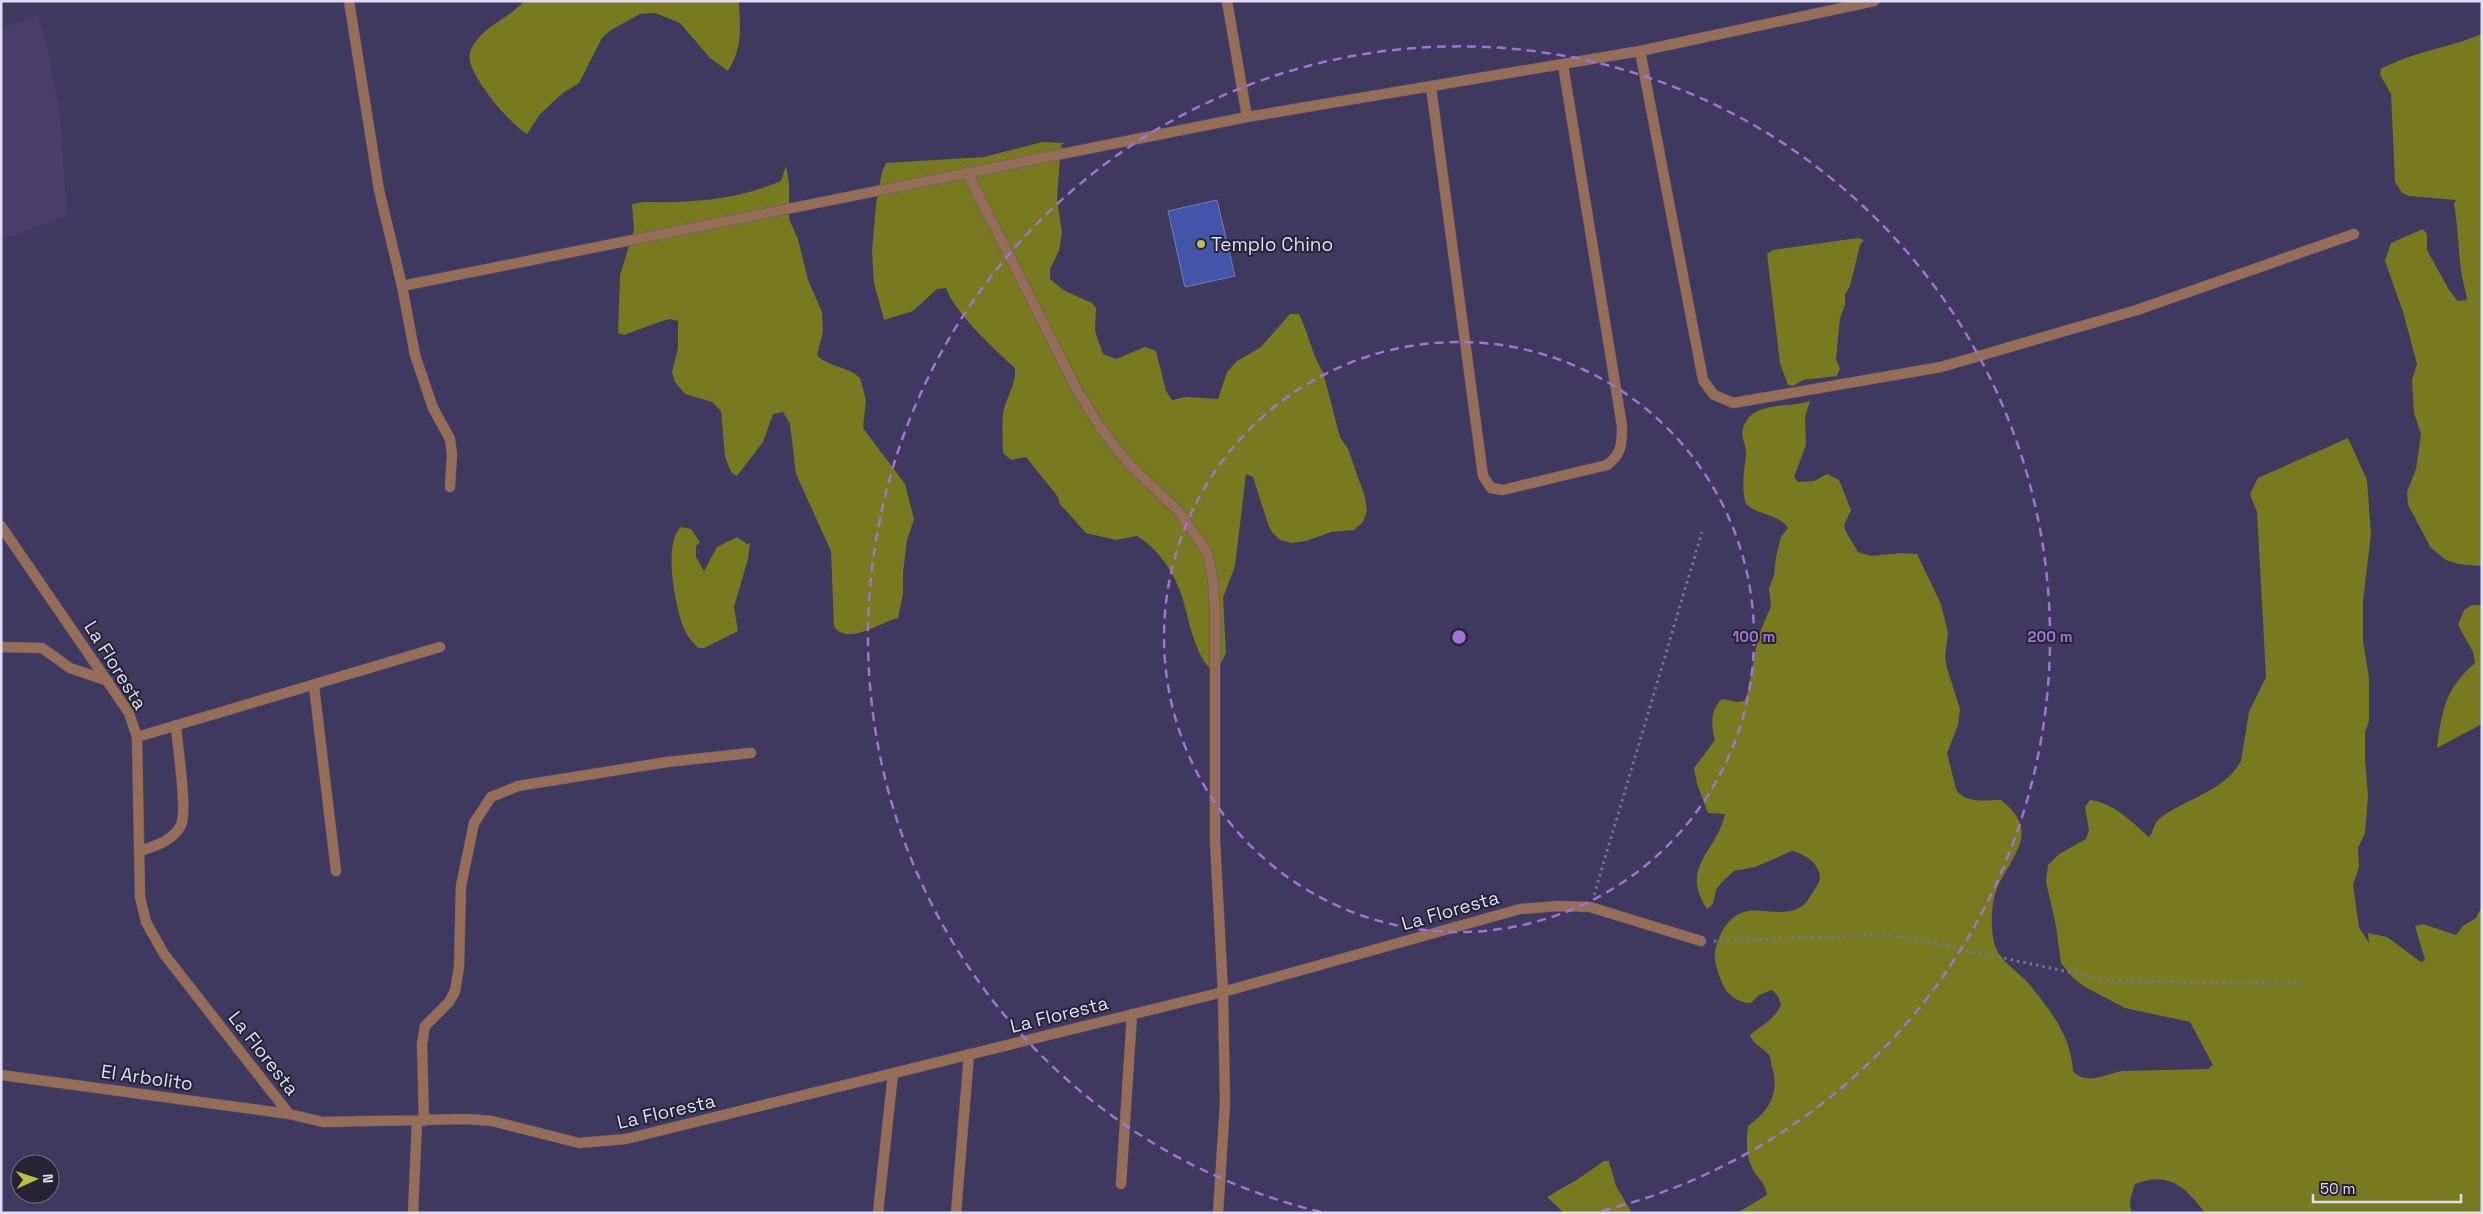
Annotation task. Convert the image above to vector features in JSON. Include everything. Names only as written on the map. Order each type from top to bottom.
[{"type":"street","points":[[349,1],[379,190],[402,286],[414,355],[433,408],[450,439],[450,487]]},
{"type":"street","points":[[1227,1],[1246,117]]},
{"type":"street","points":[[402,286],[1246,117],[1640,51],[1874,1]]},
{"type":"street","points":[[1640,51],[1703,380],[1714,395],[1733,403],[1941,367],[2137,310],[2354,234]]},
{"type":"street","points":[[1431,87],[1483,476],[1491,488],[1503,490],[1607,465],[1616,459],[1622,446],[1622,426],[1563,65]]},
{"type":"street","points":[[967,172],[1076,388],[1100,427],[1128,463],[1180,513],[1208,554],[1215,614],[1215,841],[1223,992],[1225,1103],[1218,1213]]},
{"type":"street","name":"La Floresta","points":[[1,526],[129,714],[137,737],[140,897],[146,922],[164,954],[288,1114],[323,1122],[420,1121],[467,1118],[492,1121],[579,1143],[626,1140],[1223,992],[1520,909],[1557,906],[1590,908],[1701,941]]},
{"type":"street","points":[[1,646],[42,648],[70,668],[108,681]]},
{"type":"street","points":[[137,737],[314,686],[440,647]]},
{"type":"street","points":[[314,686],[336,871]]},
{"type":"street","points":[[140,851],[160,844],[173,835],[182,824],[183,803],[176,726]]},
{"type":"street","points":[[413,1213],[420,1121],[422,1044],[426,1026],[449,1002],[455,991],[459,967],[461,886],[474,823],[491,797],[518,786],[667,762],[751,752]]},
{"type":"street","points":[[1121,1184],[1132,1014]]},
{"type":"street","points":[[956,1213],[969,1054]]},
{"type":"street","points":[[878,1213],[893,1073]]},
{"type":"street","name":"El Arbolito","points":[[1,1075],[288,1114]]},
{"type":"path","points":[[1590,908],[1702,532]]},
{"type":"path","points":[[1701,941],[1884,935],[1934,943],[2110,981],[2308,984]]},
{"type":"shaded area","points":[[524,1],[739,1],[740,29],[738,46],[728,71],[710,58],[680,23],[655,13],[640,14],[611,30],[602,38],[579,83],[563,93],[540,114],[527,134],[511,121],[486,91],[473,71],[470,62],[470,53],[475,42]]},
{"type":"shaded area","points":[[38,15],[49,56],[60,115],[67,216],[1,240],[1,28]]},
{"type":"shaded area","points":[[2482,34],[2482,566],[2479,566],[2459,564],[2446,560],[2431,548],[2408,505],[2407,492],[2416,469],[2421,434],[2414,413],[2412,380],[2417,364],[2403,312],[2385,261],[2391,243],[2423,229],[2427,234],[2427,250],[2449,290],[2458,301],[2467,300],[2460,262],[2454,204],[2456,200],[2409,196],[2402,193],[2395,182],[2391,94],[2380,75],[2381,69],[2405,58]]},
{"type":"shaded area","points":[[1043,142],[1064,143],[1061,145],[1063,152],[1060,157],[1057,199],[1062,233],[1059,251],[1050,269],[1050,279],[1065,291],[1092,303],[1096,308],[1095,331],[1103,354],[1116,359],[1145,347],[1156,351],[1166,391],[1172,400],[1186,397],[1218,399],[1227,372],[1237,361],[1261,347],[1290,314],[1299,314],[1323,372],[1340,437],[1348,449],[1365,497],[1367,511],[1363,522],[1354,530],[1331,532],[1306,541],[1292,543],[1280,540],[1272,532],[1253,477],[1246,474],[1235,566],[1223,598],[1226,653],[1216,673],[1202,658],[1197,648],[1178,586],[1158,554],[1137,536],[1116,540],[1086,533],[1060,504],[1058,497],[1026,457],[1011,460],[1003,453],[1003,413],[1013,384],[1015,368],[966,319],[950,298],[946,288],[937,289],[913,311],[884,320],[874,283],[872,251],[876,204],[882,172],[886,163],[984,157]]},
{"type":"shaded area","points":[[786,166],[789,183],[789,219],[798,239],[808,280],[822,312],[823,332],[817,355],[825,361],[850,371],[860,378],[866,400],[863,428],[905,484],[914,519],[907,540],[903,573],[903,594],[898,618],[856,634],[840,632],[834,627],[831,551],[796,474],[790,424],[783,412],[773,414],[763,442],[737,476],[731,472],[725,457],[721,411],[712,402],[685,394],[675,382],[672,372],[678,348],[678,321],[670,319],[624,335],[618,333],[620,275],[634,230],[632,204],[696,201],[747,192],[781,181]]},
{"type":"shaded area","points":[[1858,238],[1864,240],[1860,245],[1840,318],[1836,359],[1840,369],[1837,376],[1803,380],[1793,386],[1788,385],[1780,363],[1767,254],[1773,250]]},
{"type":"shaded area","points":[[1810,401],[1805,417],[1806,445],[1794,477],[1798,482],[1814,481],[1827,474],[1839,480],[1851,510],[1844,525],[1858,552],[1871,556],[1901,553],[1917,554],[1941,604],[1948,633],[1945,656],[1947,668],[1960,709],[1958,725],[1947,753],[1956,789],[1964,797],[1970,799],[2001,800],[2012,810],[2021,829],[2019,847],[1999,884],[1994,899],[1992,922],[1995,945],[2002,958],[2029,984],[2058,1024],[2068,1046],[2073,1071],[2084,1078],[2096,1078],[2122,1071],[2208,1069],[2213,1065],[2190,1022],[2125,1008],[2085,987],[2073,978],[2061,963],[2056,926],[2046,882],[2048,865],[2059,854],[2086,839],[2089,830],[2085,807],[2090,800],[2115,809],[2149,837],[2158,820],[2168,812],[2214,788],[2234,772],[2241,761],[2249,712],[2266,677],[2257,512],[2250,494],[2258,478],[2348,438],[2367,480],[2371,534],[2363,601],[2363,641],[2369,678],[2369,721],[2365,732],[2368,796],[2365,833],[2358,848],[2359,867],[2353,885],[2359,927],[2369,943],[2368,933],[2387,937],[2421,962],[2425,960],[2415,926],[2423,924],[2456,935],[2463,926],[2476,918],[2482,906],[2482,1213],[2205,1213],[2190,1195],[2175,1183],[2157,1179],[2135,1184],[2130,1200],[2131,1213],[1737,1213],[1767,1195],[1751,1165],[1747,1148],[1747,1137],[1748,1126],[1761,1115],[1770,1102],[1773,1095],[1774,1079],[1769,1055],[1753,1041],[1750,1035],[1771,1018],[1781,1005],[1778,996],[1772,990],[1759,995],[1751,1003],[1742,1002],[1730,995],[1724,987],[1717,970],[1715,955],[1717,943],[1728,922],[1747,911],[1779,912],[1801,907],[1807,902],[1817,886],[1820,876],[1816,866],[1808,858],[1792,851],[1755,867],[1734,871],[1716,890],[1713,904],[1707,909],[1699,894],[1698,870],[1721,827],[1725,814],[1708,813],[1697,784],[1694,768],[1715,740],[1712,718],[1718,703],[1722,699],[1737,702],[1744,701],[1748,692],[1758,637],[1771,606],[1769,589],[1774,575],[1776,557],[1781,537],[1788,528],[1780,520],[1756,511],[1746,504],[1743,486],[1746,452],[1742,435],[1743,428],[1754,413],[1762,409]]},
{"type":"shaded area","points":[[681,527],[691,529],[700,542],[696,546],[696,557],[704,571],[717,547],[737,537],[747,544],[750,543],[748,559],[734,607],[738,631],[704,648],[698,648],[686,633],[675,595],[672,548],[675,535]]},
{"type":"shaded area","points":[[2472,605],[2482,605],[2482,724],[2437,748],[2443,711],[2451,691],[2475,663],[2473,652],[2458,625],[2464,610]]},
{"type":"shaded area","points":[[1604,1161],[1609,1161],[1616,1186],[1632,1213],[1564,1213],[1547,1197],[1578,1179]]},
{"type":"building","name":"Templo Chino","points":[[1217,200],[1235,276],[1185,287],[1168,211]]},
{"type":"place","name":"Templo Chino","points":[[1201,244]]}]
